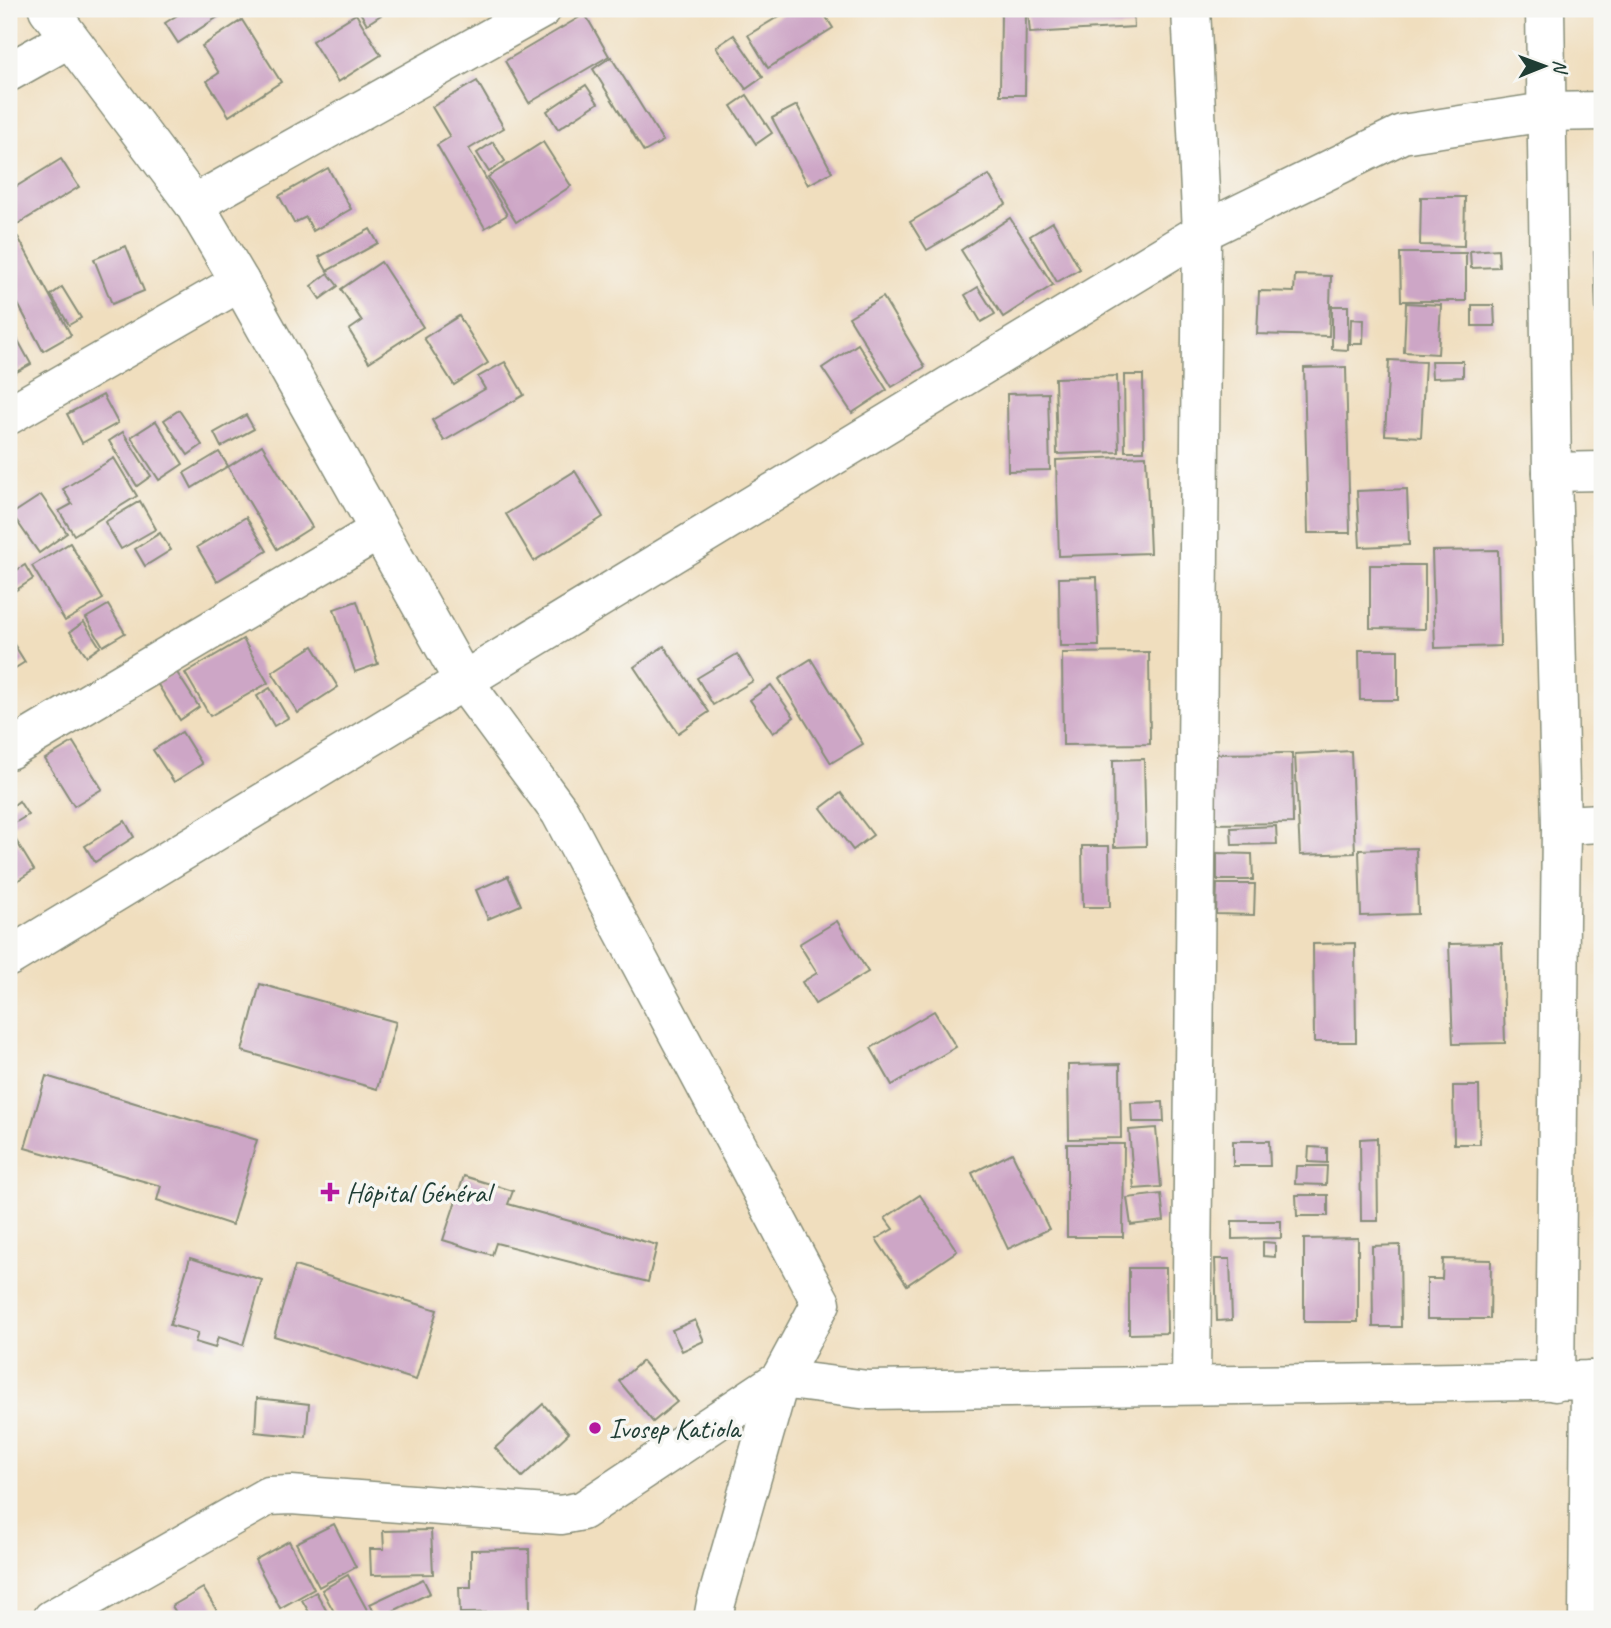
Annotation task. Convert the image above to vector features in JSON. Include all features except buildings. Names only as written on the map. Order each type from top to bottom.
[{"type":"street","points":[[194,204],[542,9]]},
{"type":"street","points":[[1191,9],[1202,232],[1191,1385]]},
{"type":"street","points":[[1545,9],[1561,825],[1588,1619]]},
{"type":"street","points":[[9,72],[58,24],[194,204],[464,682],[559,812],[821,1303],[780,1380],[705,1614]]},
{"type":"street","points":[[9,957],[1202,232],[1402,134],[1546,112],[1602,111]]},
{"type":"street","points":[[9,415],[240,282]]},
{"type":"street","points":[[1552,472],[1602,471]]},
{"type":"street","points":[[9,750],[378,531]]},
{"type":"street","points":[[1561,825],[1602,823]]},
{"type":"street","points":[[52,1619],[268,1496],[291,1495],[561,1515],[582,1511],[780,1380],[868,1390],[1582,1381]]},
{"type":"place","name":"Hôpital Général","points":[[330,1192]]},
{"type":"place","name":"Ivosep Katiola","points":[[595,1428]]}]
